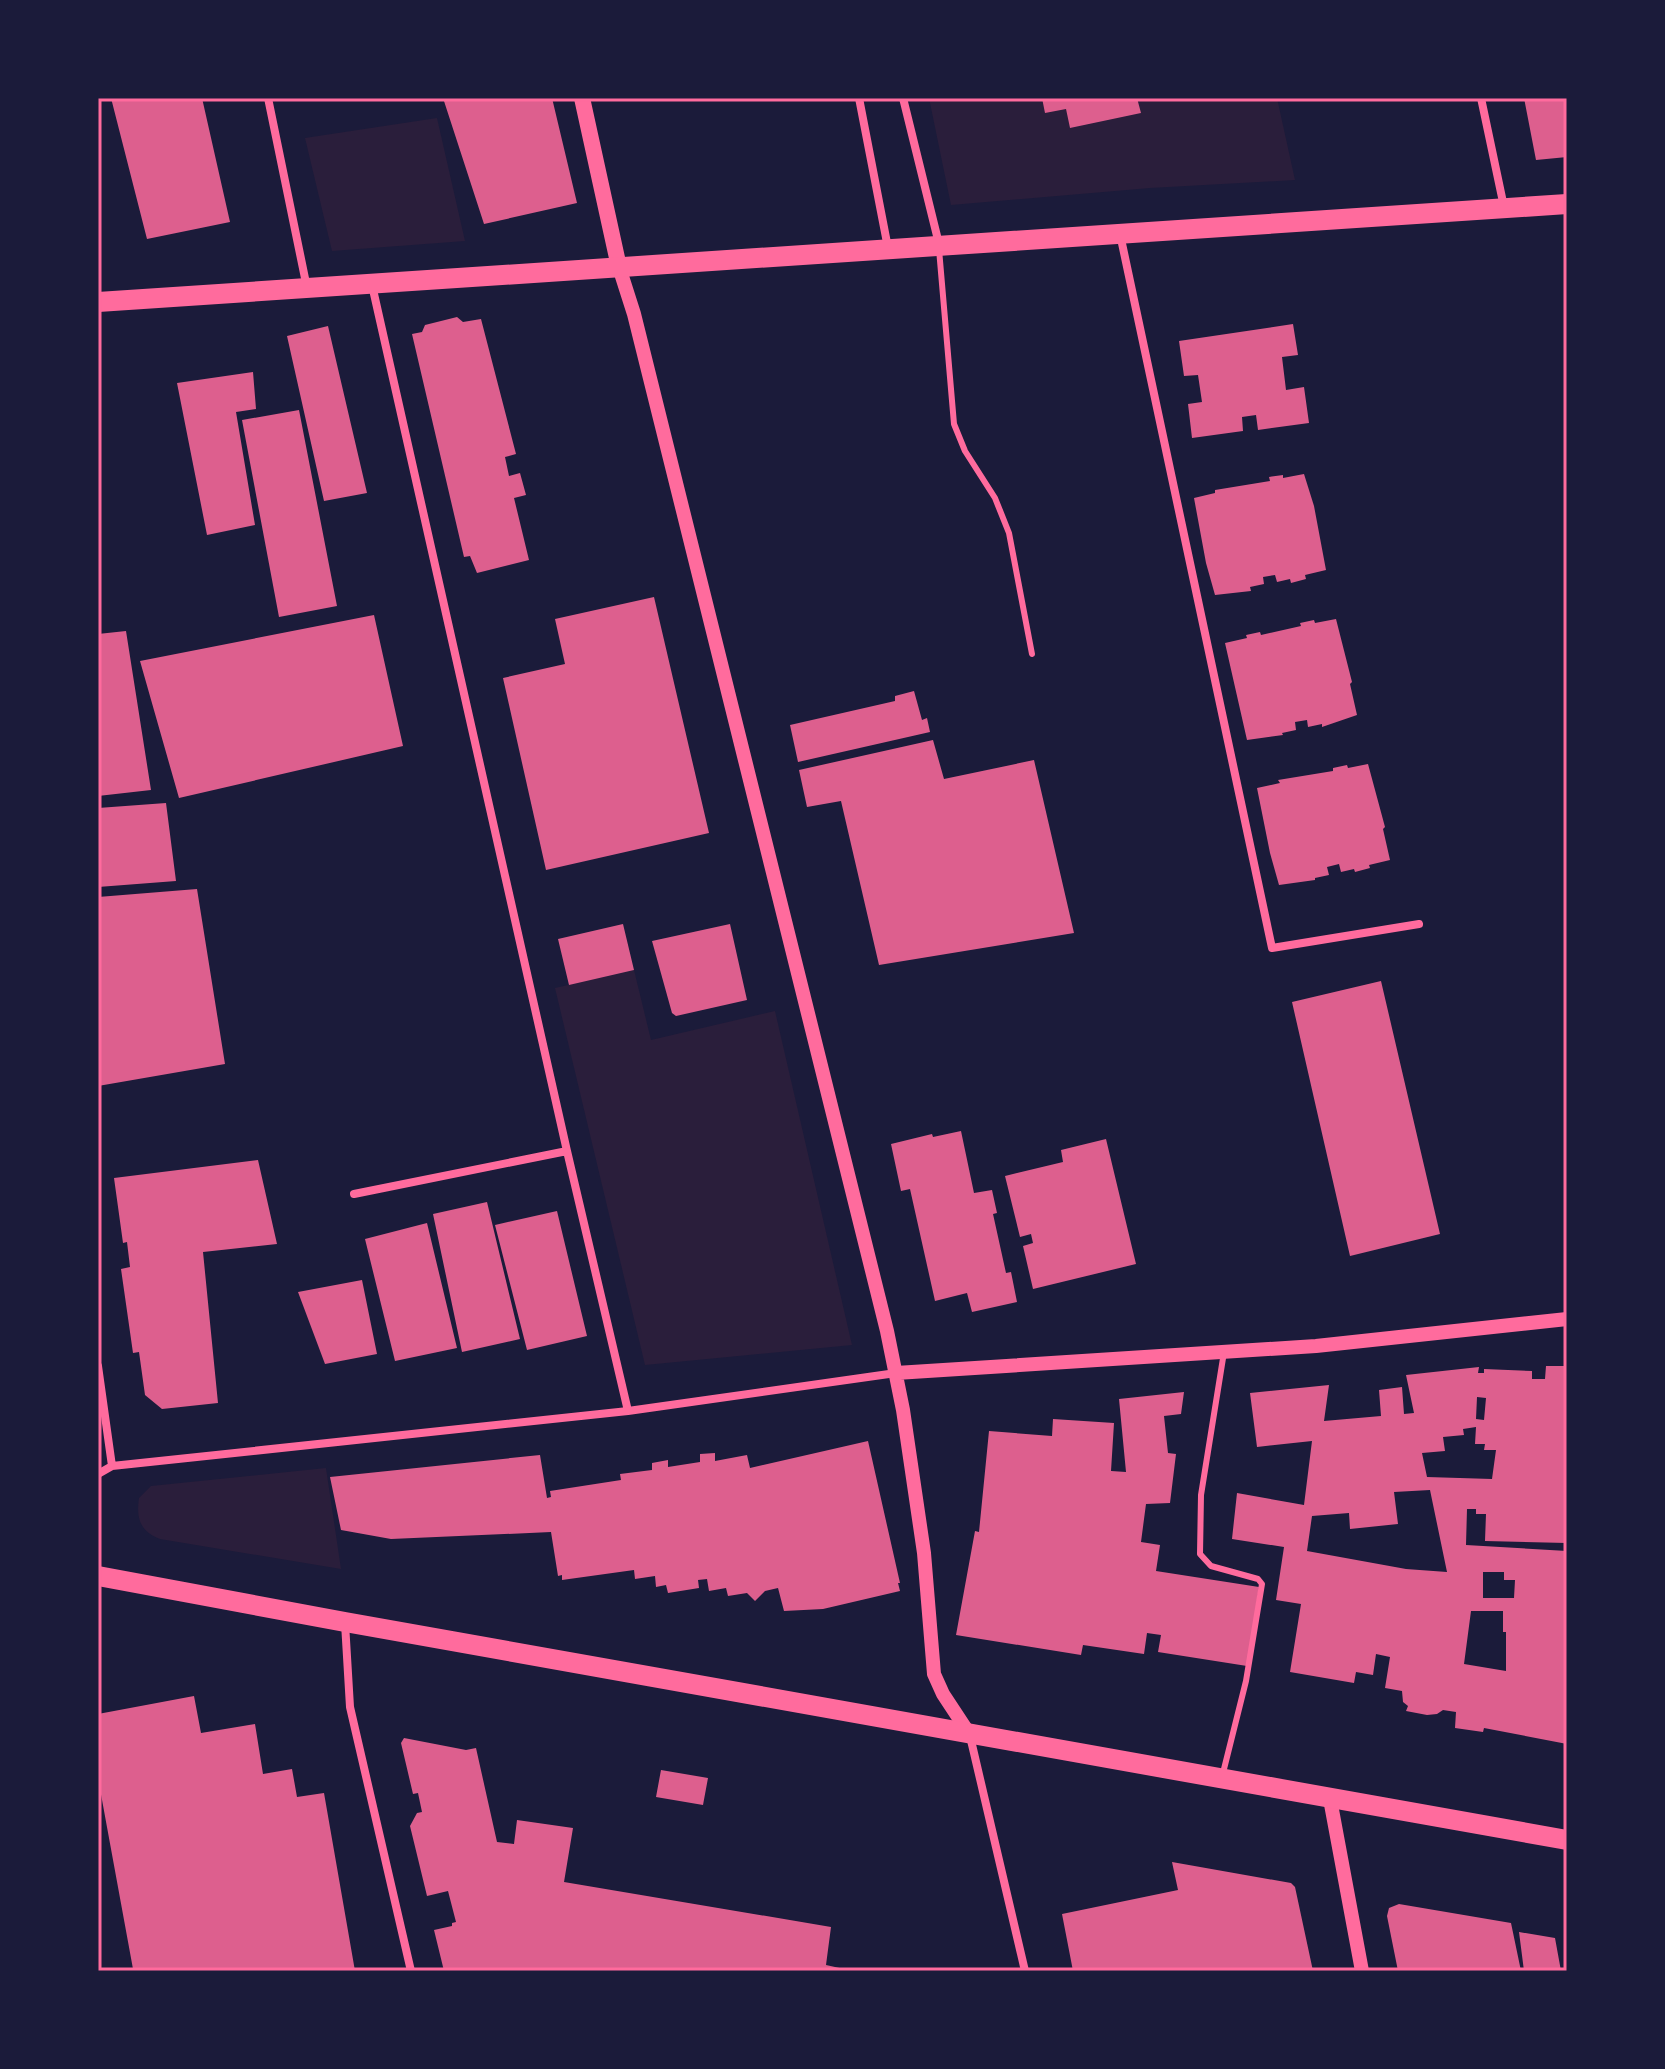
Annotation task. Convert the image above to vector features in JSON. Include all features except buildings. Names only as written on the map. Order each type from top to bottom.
[{"type":"main road","points":[[582,98],[619,267]]},
{"type":"main road","points":[[98,302],[1567,204]]},
{"type":"main road","points":[[98,1576],[1567,1840]]},
{"type":"street","points":[[268,98],[308,289]]},
{"type":"street","points":[[859,98],[889,249]]},
{"type":"street","points":[[903,98],[939,245]]},
{"type":"street","points":[[1481,98],[1504,207]]},
{"type":"street","points":[[1120,234],[1272,948],[1419,924]]},
{"type":"street","points":[[619,267],[638,330],[896,1373],[924,1553],[934,1674],[943,1694],[970,1735],[1025,1971]]},
{"type":"street","points":[[372,283],[628,1411]]},
{"type":"street","points":[[354,1194],[567,1151]]},
{"type":"street","points":[[98,1474],[112,1466],[628,1411],[896,1373],[1316,1346],[1567,1319]]},
{"type":"street","points":[[98,1366],[112,1466]]},
{"type":"street","points":[[345,1622],[350,1707],[411,1971]]},
{"type":"street","points":[[1330,1799],[1362,1971]]},
{"type":"lane","points":[[939,245],[954,424],[965,451],[995,498],[1009,533],[1032,654]]},
{"type":"lane","points":[[1221,1780],[1246,1681],[1262,1584],[1258,1579],[1211,1566],[1200,1554],[1201,1495],[1224,1352]]},
{"type":"shaded area","points":[[929,98],[1042,98],[1066,109],[1070,128],[1140,113],[1137,98],[1277,98],[1295,180],[1150,188],[951,205]]},
{"type":"shaded area","points":[[437,118],[465,241],[332,251],[305,138]]},
{"type":"shaded area","points":[[634,970],[651,1040],[775,1011],[852,1345],[645,1365],[555,988]]},
{"type":"shaded area","points":[[326,1468],[341,1569],[160,1539],[144,1528],[139,1518],[139,1498],[151,1486]]}]
